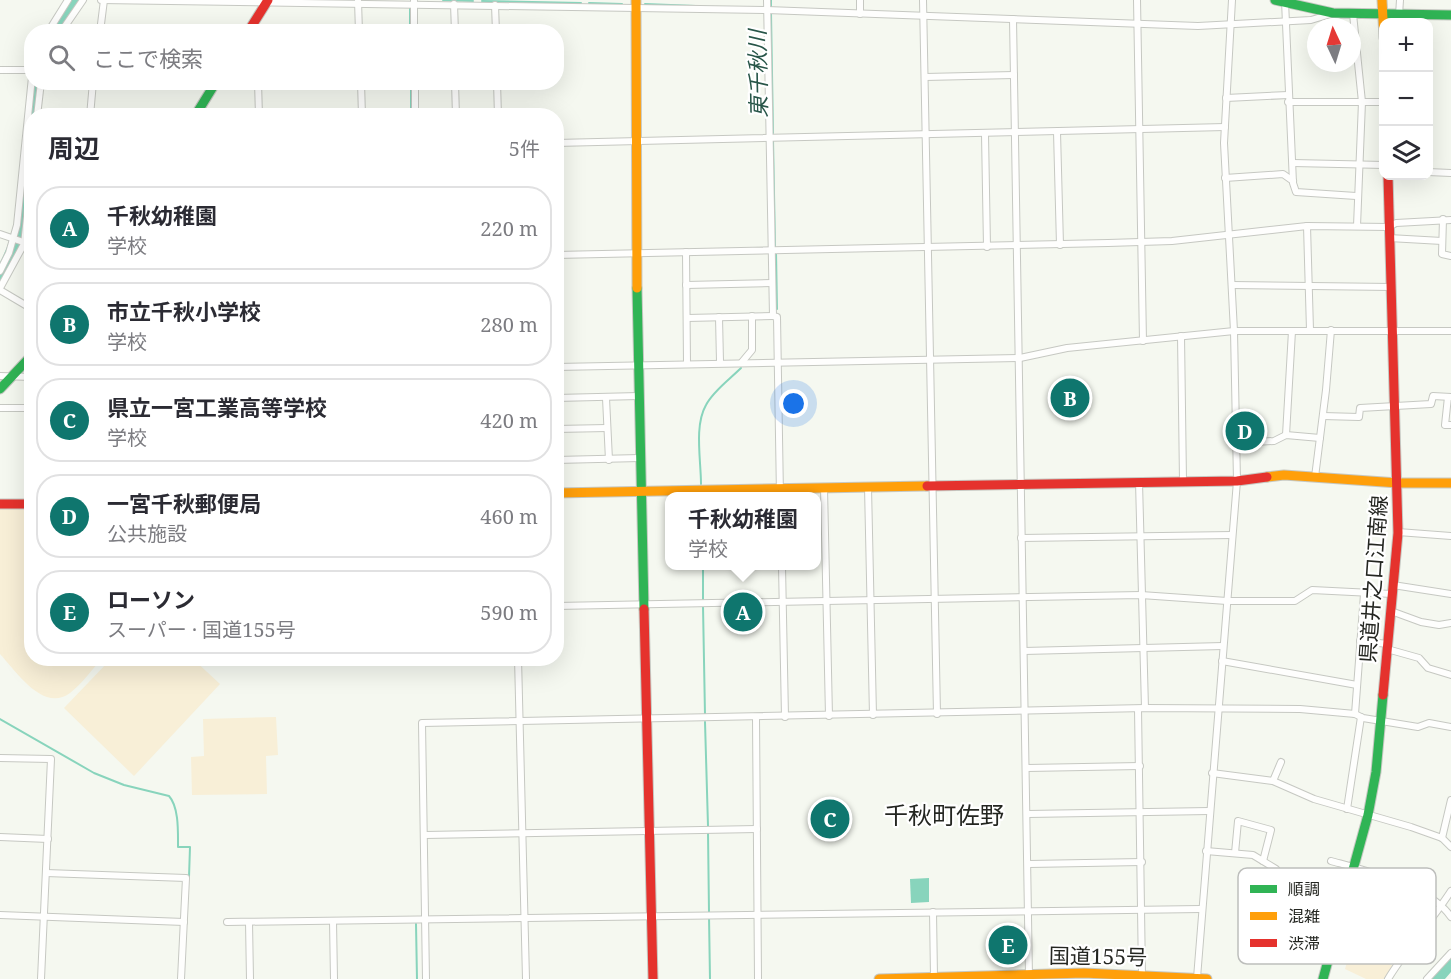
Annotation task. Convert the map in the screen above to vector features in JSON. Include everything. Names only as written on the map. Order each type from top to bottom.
[{"type":"main road","points":[[1275,0],[1333,14],[1399,15],[1418,18]]},
{"type":"main road","points":[[1382,0],[1383,15]]},
{"type":"main road","points":[[255,24],[267,1]]},
{"type":"main road","points":[[636,4],[635,140],[640,458],[653,979]]},
{"type":"main road","points":[[1431,18],[1451,15]]},
{"type":"main road","points":[[200,108],[211,90]]},
{"type":"main road","name":"県道井之口江南線","points":[[1353,867],[1368,815],[1377,772],[1398,532],[1388,180]]},
{"type":"main road","points":[[0,389],[24,363]]},
{"type":"main road","points":[[564,493],[641,490],[780,492],[933,484],[1237,481],[1284,475],[1398,483],[1451,483]]},
{"type":"main road","points":[[0,504],[24,504]]},
{"type":"main road","name":"県道井之口江南線","points":[[1323,979],[1327,964]]},
{"type":"main road","name":"国道155号","points":[[879,979],[1029,976],[1202,979]]},
{"type":"street","points":[[53,24],[69,0]]},
{"type":"street","points":[[66,24],[83,0]]},
{"type":"street","points":[[100,24],[102,0],[358,1],[454,4],[478,2],[495,5],[636,4],[1013,20],[1230,24],[1311,20],[1333,14]]},
{"type":"street","points":[[767,0],[772,316]]},
{"type":"street","points":[[860,0],[860,14]]},
{"type":"street","points":[[923,0],[938,714]]},
{"type":"street","points":[[1137,0],[1143,341]]},
{"type":"street","points":[[1202,979],[1201,909],[1237,481],[1234,331],[1224,127],[1232,0]]},
{"type":"street","points":[[1399,15],[1400,0]]},
{"type":"street","points":[[358,1],[359,24]]},
{"type":"street","points":[[414,2],[414,24]]},
{"type":"street","points":[[1285,2],[1288,99],[1293,181],[1296,192],[1356,196]]},
{"type":"street","points":[[454,4],[454,24]]},
{"type":"street","points":[[495,5],[496,24]]},
{"type":"street","points":[[1353,14],[1362,102],[1356,196],[1357,226]]},
{"type":"street","points":[[1013,20],[1021,538],[1028,768],[1029,976]]},
{"type":"street","points":[[0,70],[24,69]]},
{"type":"street","points":[[925,77],[1014,75]]},
{"type":"street","points":[[29,108],[31,90]]},
{"type":"street","points":[[38,108],[40,90]]},
{"type":"street","points":[[91,108],[92,90]]},
{"type":"street","points":[[258,90],[259,108]]},
{"type":"street","points":[[361,90],[362,108]]},
{"type":"street","points":[[415,90],[415,108]]},
{"type":"street","points":[[455,90],[456,108]]},
{"type":"street","points":[[497,90],[498,108]]},
{"type":"street","points":[[1226,98],[1379,102]]},
{"type":"street","points":[[564,143],[1224,127]]},
{"type":"street","points":[[1057,132],[1060,245]]},
{"type":"street","points":[[985,134],[987,247]]},
{"type":"street","points":[[0,271],[14,240],[24,149]]},
{"type":"street","points":[[1293,163],[1379,165]]},
{"type":"street","points":[[1433,172],[1451,172]]},
{"type":"street","points":[[1225,178],[1283,174],[1293,181]]},
{"type":"street","points":[[1443,219],[1442,254],[1451,256]]},
{"type":"street","points":[[564,255],[1141,242],[1307,226],[1389,227],[1396,223],[1451,220]]},
{"type":"street","points":[[1307,226],[1310,330]]},
{"type":"street","points":[[0,234],[24,243]]},
{"type":"street","points":[[1389,238],[1442,241]]},
{"type":"street","points":[[24,250],[0,289],[24,304]]},
{"type":"street","points":[[686,252],[687,363]]},
{"type":"street","points":[[686,285],[772,283]]},
{"type":"street","points":[[1232,285],[1392,287]]},
{"type":"street","points":[[742,362],[752,350],[752,316]]},
{"type":"street","points":[[719,317],[720,362]]},
{"type":"street","points":[[687,318],[777,317],[780,492]]},
{"type":"street","points":[[1315,477],[1331,330]]},
{"type":"street","points":[[564,367],[1020,358],[1067,348],[1234,331],[1451,332]]},
{"type":"street","points":[[1286,435],[1292,331]]},
{"type":"street","points":[[1181,336],[1183,481]]},
{"type":"street","points":[[0,376],[24,377]]},
{"type":"street","points":[[564,398],[639,396]]},
{"type":"street","points":[[1323,416],[1359,417],[1360,408],[1431,404],[1433,396],[1449,397],[1446,425],[1451,424]]},
{"type":"street","points":[[606,398],[609,459]]},
{"type":"street","points":[[0,408],[24,408]]},
{"type":"street","points":[[564,429],[607,428]]},
{"type":"street","points":[[1236,443],[1274,441],[1286,435],[1320,438]]},
{"type":"street","points":[[564,460],[640,458]]},
{"type":"street","points":[[1139,482],[1143,648],[1140,766],[1141,977]]},
{"type":"street","points":[[868,487],[873,715]]},
{"type":"street","points":[[824,488],[829,716]]},
{"type":"street","points":[[1398,532],[1451,537]]},
{"type":"street","points":[[1021,538],[1232,535]]},
{"type":"street","points":[[782,570],[785,717]]},
{"type":"street","points":[[564,606],[1141,595],[1227,601],[1295,601],[1312,590],[1364,594],[1393,590],[1451,594]]},
{"type":"street","points":[[1347,809],[1358,715],[1357,685],[1364,594]]},
{"type":"street","points":[[1391,611],[1421,622],[1438,625],[1451,623]]},
{"type":"street","points":[[1360,641],[1387,646],[1419,658],[1428,668],[1451,675]]},
{"type":"street","points":[[1024,651],[1223,646]]},
{"type":"street","points":[[1222,661],[1357,685]]},
{"type":"street","points":[[518,666],[526,979]]},
{"type":"street","points":[[426,979],[422,723],[520,723],[1218,708],[1358,715],[1418,726],[1429,723],[1451,727]]},
{"type":"street","points":[[756,717],[758,979]]},
{"type":"street","points":[[0,758],[51,759],[41,979]]},
{"type":"street","points":[[1274,781],[1281,762]]},
{"type":"street","points":[[1028,768],[1140,766]]},
{"type":"street","points":[[1212,773],[1274,781],[1314,799],[1442,838],[1451,847]]},
{"type":"street","points":[[1442,838],[1451,800]]},
{"type":"street","points":[[1028,814],[1209,811]]},
{"type":"street","points":[[1235,853],[1238,821],[1271,830],[1263,861]]},
{"type":"street","points":[[425,835],[757,828]]},
{"type":"street","points":[[0,837],[48,839]]},
{"type":"street","points":[[1206,851],[1253,855],[1276,868]]},
{"type":"street","points":[[1331,861],[1356,868]]},
{"type":"street","points":[[1029,864],[1142,862]]},
{"type":"street","points":[[46,873],[186,878],[180,979]]},
{"type":"street","points":[[1436,912],[1451,891]]},
{"type":"street","points":[[1436,901],[1442,904],[1451,917]]},
{"type":"street","points":[[227,922],[1201,909]]},
{"type":"street","points":[[933,912],[934,978]]},
{"type":"street","points":[[0,915],[184,922]]},
{"type":"street","points":[[333,921],[334,979]]},
{"type":"street","points":[[249,922],[250,979]]},
{"type":"street","points":[[1427,979],[1451,953]]},
{"type":"street","points":[[1388,979],[1397,964]]},
{"type":"shaded area","points":[[0,509],[24,509],[24,666],[96,666],[70,693],[60,698],[50,698],[31,687],[0,654]]},
{"type":"shaded area","points":[[104,666],[201,666],[220,684],[134,776],[64,708]]},
{"type":"shaded area","points":[[276,717],[278,755],[266,756],[267,794],[192,795],[191,757],[204,756],[203,719]]},
{"type":"shaded area","points":[[929,878],[929,902],[911,903],[910,879]]},
{"type":"shaded area","points":[[1346,964],[1390,964],[1394,966],[1385,979],[1366,979],[1345,969]]},
{"type":"waterway","points":[[58,24],[74,0]]},
{"type":"waterway","points":[[443,0],[473,1]]},
{"type":"waterway","name":"東千秋川","points":[[771,0],[771,7]]},
{"type":"waterway","points":[[482,1],[581,3]]},
{"type":"waterway","points":[[589,3],[622,4]]},
{"type":"waterway","points":[[645,4],[696,6]]},
{"type":"waterway","points":[[410,6],[410,24]]},
{"type":"waterway","name":"東千秋川","points":[[771,13],[773,133]]},
{"type":"waterway","points":[[33,108],[34,90]]},
{"type":"waterway","points":[[411,90],[411,108]]},
{"type":"waterway","name":"東千秋川","points":[[773,140],[775,246]]},
{"type":"waterway","points":[[0,274],[16,238],[24,204]]},
{"type":"waterway","name":"東千秋川","points":[[776,252],[777,309]]},
{"type":"waterway","name":"東千秋川","points":[[701,484],[699,433],[702,413],[713,395],[741,368]]},
{"type":"waterway","name":"東千秋川","points":[[703,570],[703,599]]},
{"type":"waterway","name":"東千秋川","points":[[703,606],[705,715]]},
{"type":"waterway","points":[[0,719],[94,773],[124,785],[169,796],[175,806],[178,847],[190,847],[189,877]]},
{"type":"waterway","name":"東千秋川","points":[[705,722],[708,826]]},
{"type":"waterway","name":"東千秋川","points":[[708,832],[709,912]]},
{"type":"waterway","name":"東千秋川","points":[[709,916],[710,979]]},
{"type":"waterway","points":[[416,924],[417,979]]},
{"type":"waterway","points":[[1437,979],[1451,963]]},
{"type":"traffic: fast","points":[[1275,0],[1333,13],[1451,15]]},
{"type":"traffic: fast","points":[[200,108],[211,90]]},
{"type":"traffic: fast","points":[[637,288],[644,609]]},
{"type":"traffic: fast","points":[[0,389],[24,364]]},
{"type":"traffic: fast","points":[[1353,868],[1368,815],[1376,772],[1383,695]]},
{"type":"traffic: fast","points":[[1323,979],[1327,964]]},
{"type":"traffic: slow","points":[[636,0],[637,288]]},
{"type":"traffic: slow","points":[[1382,0],[1383,18]]},
{"type":"traffic: slow","points":[[1267,477],[1284,475],[1398,483],[1451,483]]},
{"type":"traffic: slow","points":[[564,493],[927,486]]},
{"type":"traffic: slow","points":[[879,979],[1084,973],[1207,979]]},
{"type":"traffic: jam","points":[[253,24],[268,0]]},
{"type":"traffic: jam","points":[[1383,695],[1398,533],[1388,180]]},
{"type":"traffic: jam","points":[[927,486],[1237,481],[1267,477]]},
{"type":"traffic: jam","points":[[0,504],[24,504]]},
{"type":"traffic: jam","points":[[644,609],[653,979]]},
{"type":"place","name":"市立千秋小学校","points":[[1070,398]]},
{"type":"place","name":"一宮千秋郵便局","points":[[1245,431]]},
{"type":"place","name":"千秋幼稚園","points":[[743,612]]},
{"type":"place","name":"県立一宮工業高等学校","points":[[830,819]]},
{"type":"place","name":"ローソン","points":[[1008,945]]},
{"type":"district","name":"千秋町佐野","points":[[944,814]]}]
